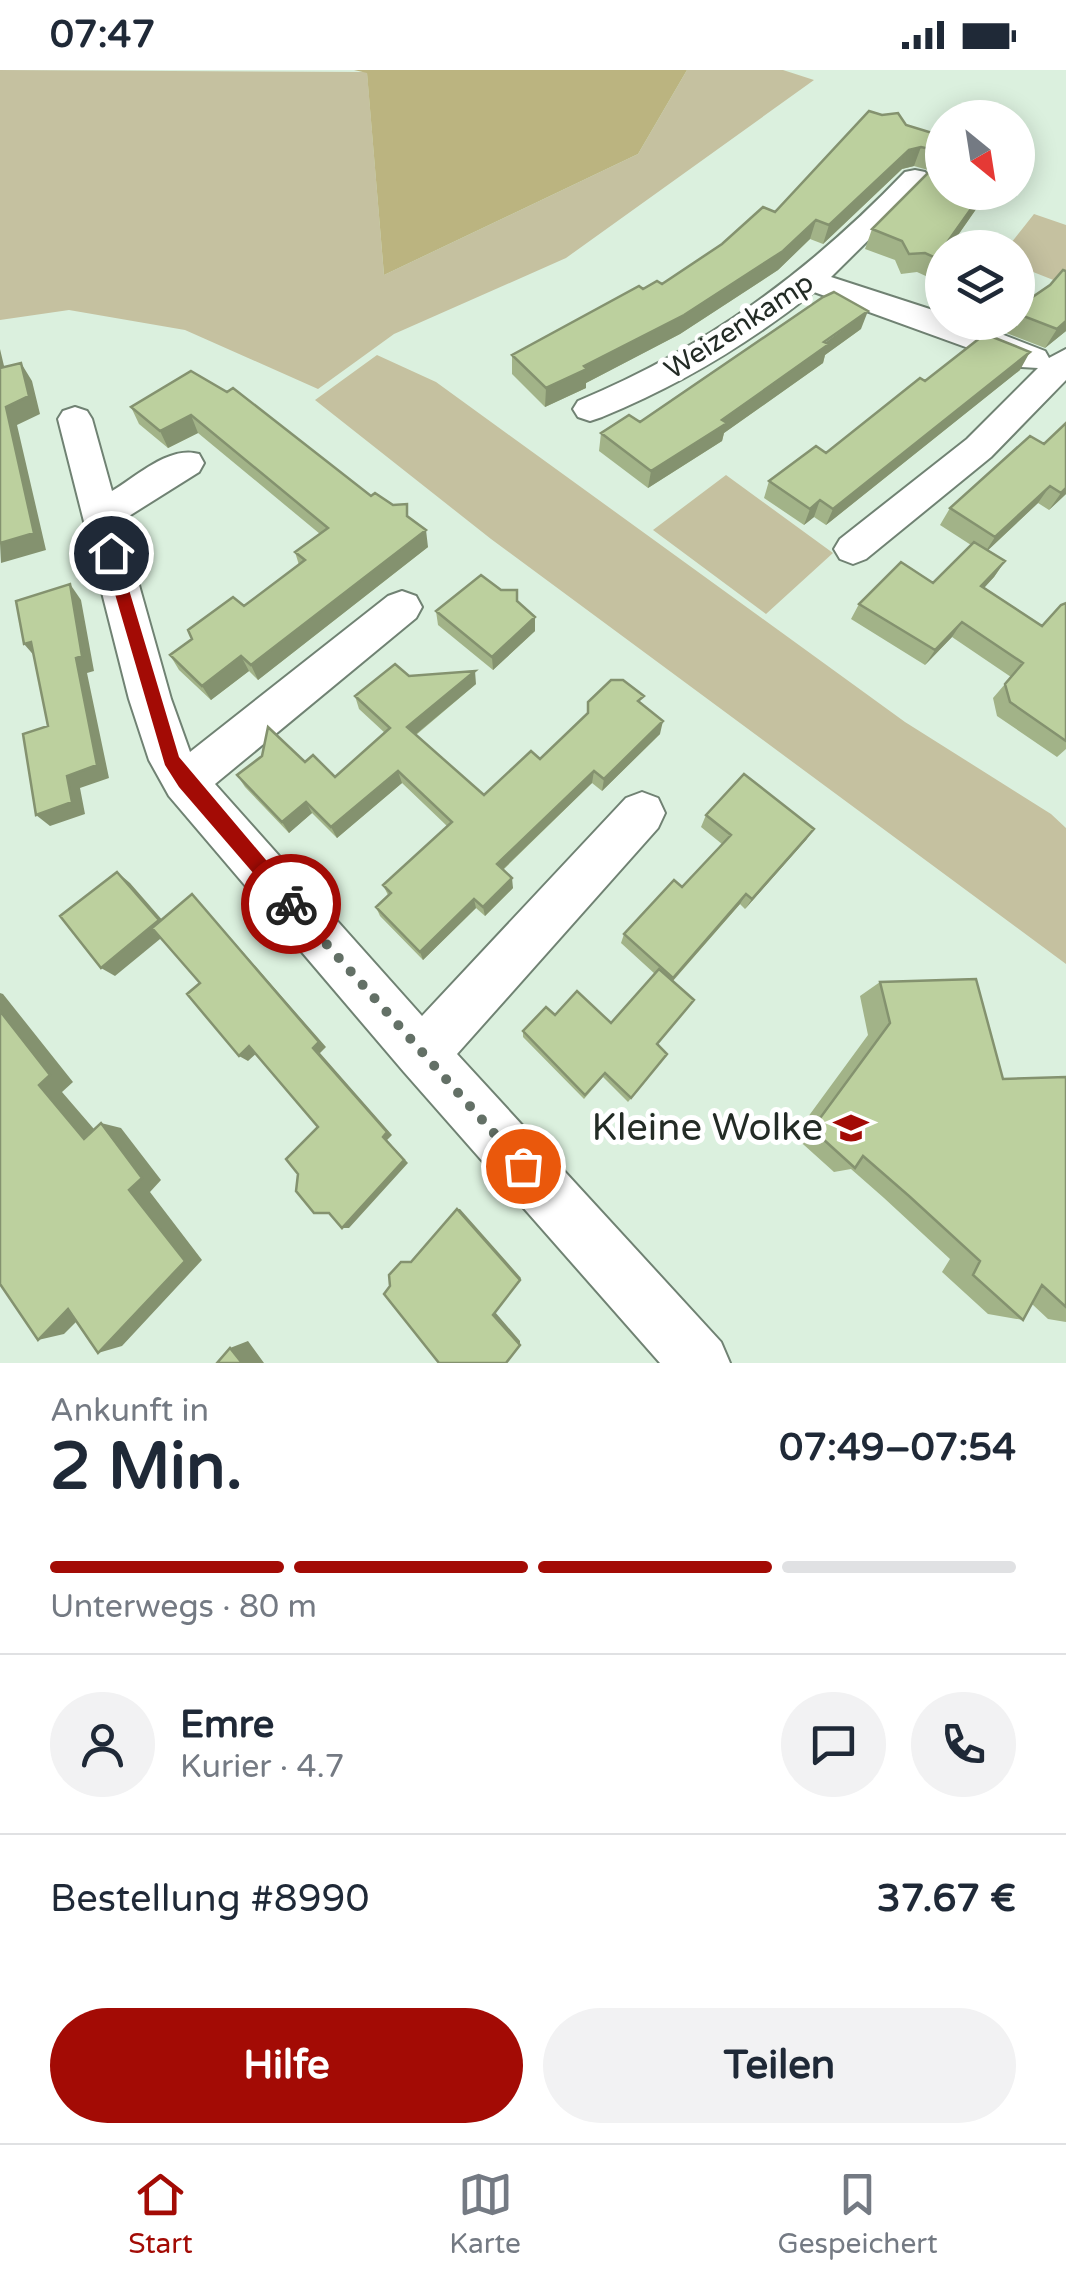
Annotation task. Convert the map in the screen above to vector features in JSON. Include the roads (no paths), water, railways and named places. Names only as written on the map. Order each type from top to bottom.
[{"type":"street","name":"Weizenkamp","points":[[590,409],[642,388],[692,360],[813,281],[915,178]]},
{"type":"street","points":[[813,281],[1064,368],[965,460],[853,549]]},
{"type":"street","points":[[75,419],[150,699],[171,760],[185,782],[422,1054],[700,1363]]},
{"type":"street","points":[[101,516],[186,463]]},
{"type":"street","points":[[185,782],[402,607]]},
{"type":"street","points":[[422,1054],[642,813]]},
{"type":"place","name":"Kleine Wolke","points":[[851,1128]]}]
